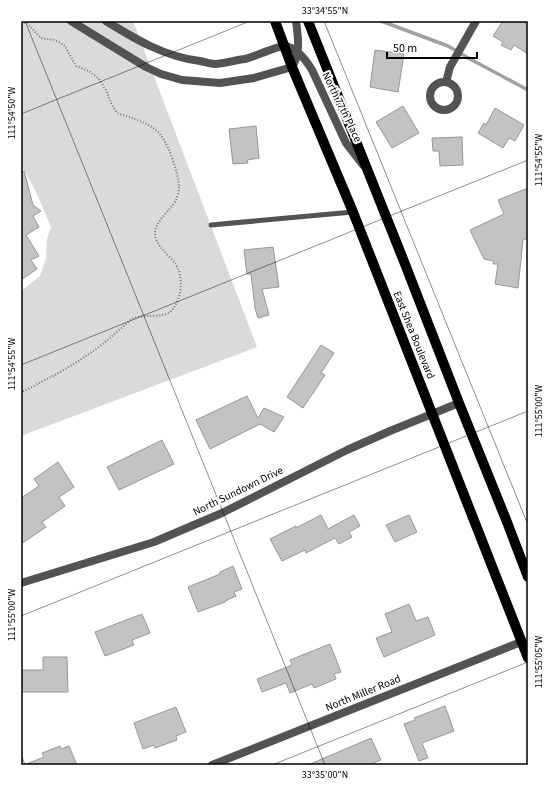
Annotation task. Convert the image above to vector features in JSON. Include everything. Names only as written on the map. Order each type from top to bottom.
[{"type":"main road","name":"East Shea Boulevard","points":[[275,21],[292,67],[353,212],[528,658]]},
{"type":"main road","name":"East Shea Boulevard","points":[[308,21],[528,577]]},
{"type":"street","points":[[71,21],[156,72],[182,80],[220,83],[254,78],[292,67],[298,52],[296,21]]},
{"type":"street","points":[[106,21],[126,34],[169,55],[186,60],[216,64],[248,58],[284,46]]},
{"type":"street","points":[[446,82],[450,67],[476,21]]},
{"type":"street","name":"North 77th Place","points":[[284,46],[292,48],[306,60],[346,143],[368,171]]},
{"type":"street","name":"North Sundown Drive","points":[[21,583],[154,542],[222,513],[347,450],[459,403]]},
{"type":"street","name":"North Miller Road","points":[[212,765],[521,642]]},
{"type":"lane","points":[[211,225],[353,212]]},
{"type":"path","points":[[21,22],[26,23],[41,38],[59,42],[65,46],[76,66],[89,71],[100,80],[117,113],[144,122],[158,131],[164,140],[171,155],[178,179],[179,190],[175,200],[156,227],[155,233],[157,241],[176,265],[180,277],[181,290],[177,302],[171,311],[164,314],[142,316],[132,319],[86,357],[21,392]]},
{"type":"shaded area","points":[[21,21],[133,21],[257,347],[21,436],[21,291],[40,276],[46,259],[47,239],[51,227],[36,192],[21,165]]},
{"type":"building","points":[[503,21],[522,21],[528,25],[528,54],[514,45],[511,50],[501,45],[503,42],[493,36]]},
{"type":"building","points":[[375,50],[404,54],[398,92],[370,87]]},
{"type":"building","points":[[403,106],[419,133],[392,148],[376,122]]},
{"type":"building","points":[[495,108],[524,125],[515,141],[509,138],[503,148],[478,133],[484,123],[486,125]]},
{"type":"building","points":[[256,126],[259,158],[247,160],[248,163],[233,164],[229,129]]},
{"type":"building","points":[[462,137],[463,165],[440,166],[439,151],[433,151],[432,138]]},
{"type":"building","points":[[24,171],[33,205],[41,211],[33,216],[39,227],[26,235],[39,256],[31,260],[37,269],[21,280],[21,172]]},
{"type":"building","points":[[528,188],[528,238],[523,240],[518,288],[495,284],[498,264],[493,264],[494,261],[484,259],[470,230],[504,214],[498,200]]},
{"type":"building","points":[[273,247],[279,287],[262,289],[269,315],[258,318],[255,308],[251,274],[247,274],[244,250]]},
{"type":"building","points":[[321,345],[334,353],[321,373],[325,375],[303,408],[287,397]]},
{"type":"building","points":[[247,396],[258,418],[264,408],[284,417],[274,432],[260,424],[210,449],[196,420]]},
{"type":"building","points":[[162,440],[174,464],[119,490],[107,467]]},
{"type":"building","points":[[58,462],[74,487],[59,497],[65,506],[42,522],[46,527],[21,544],[21,498],[39,486],[34,479]]},
{"type":"building","points":[[321,515],[328,529],[354,515],[360,526],[349,532],[352,537],[339,544],[335,538],[306,553],[305,550],[282,561],[270,539]]},
{"type":"building","points":[[409,515],[417,532],[395,542],[386,525]]},
{"type":"building","points":[[233,566],[242,589],[234,592],[236,596],[225,602],[198,612],[188,587],[220,574],[220,572]]},
{"type":"building","points":[[409,604],[416,621],[428,617],[435,635],[384,657],[376,638],[392,632],[385,614]]},
{"type":"building","points":[[142,614],[150,633],[132,640],[134,645],[105,656],[95,632]]},
{"type":"building","points":[[330,644],[341,672],[334,674],[336,679],[314,688],[312,684],[290,693],[286,683],[262,692],[257,679],[292,665],[290,660]]},
{"type":"building","points":[[43,657],[67,657],[68,692],[21,692],[21,670],[43,670]]},
{"type":"building","points":[[445,706],[454,731],[422,743],[428,758],[419,761],[404,724],[415,720],[414,718]]},
{"type":"building","points":[[176,707],[186,732],[176,736],[177,740],[155,748],[154,745],[143,749],[134,723]]},
{"type":"building","points":[[371,738],[381,760],[368,765],[308,765]]},
{"type":"building","points":[[60,746],[61,749],[69,746],[77,765],[24,765],[44,757],[42,753]]},
{"type":"waterway","points":[[381,21],[448,46],[528,90]]}]
